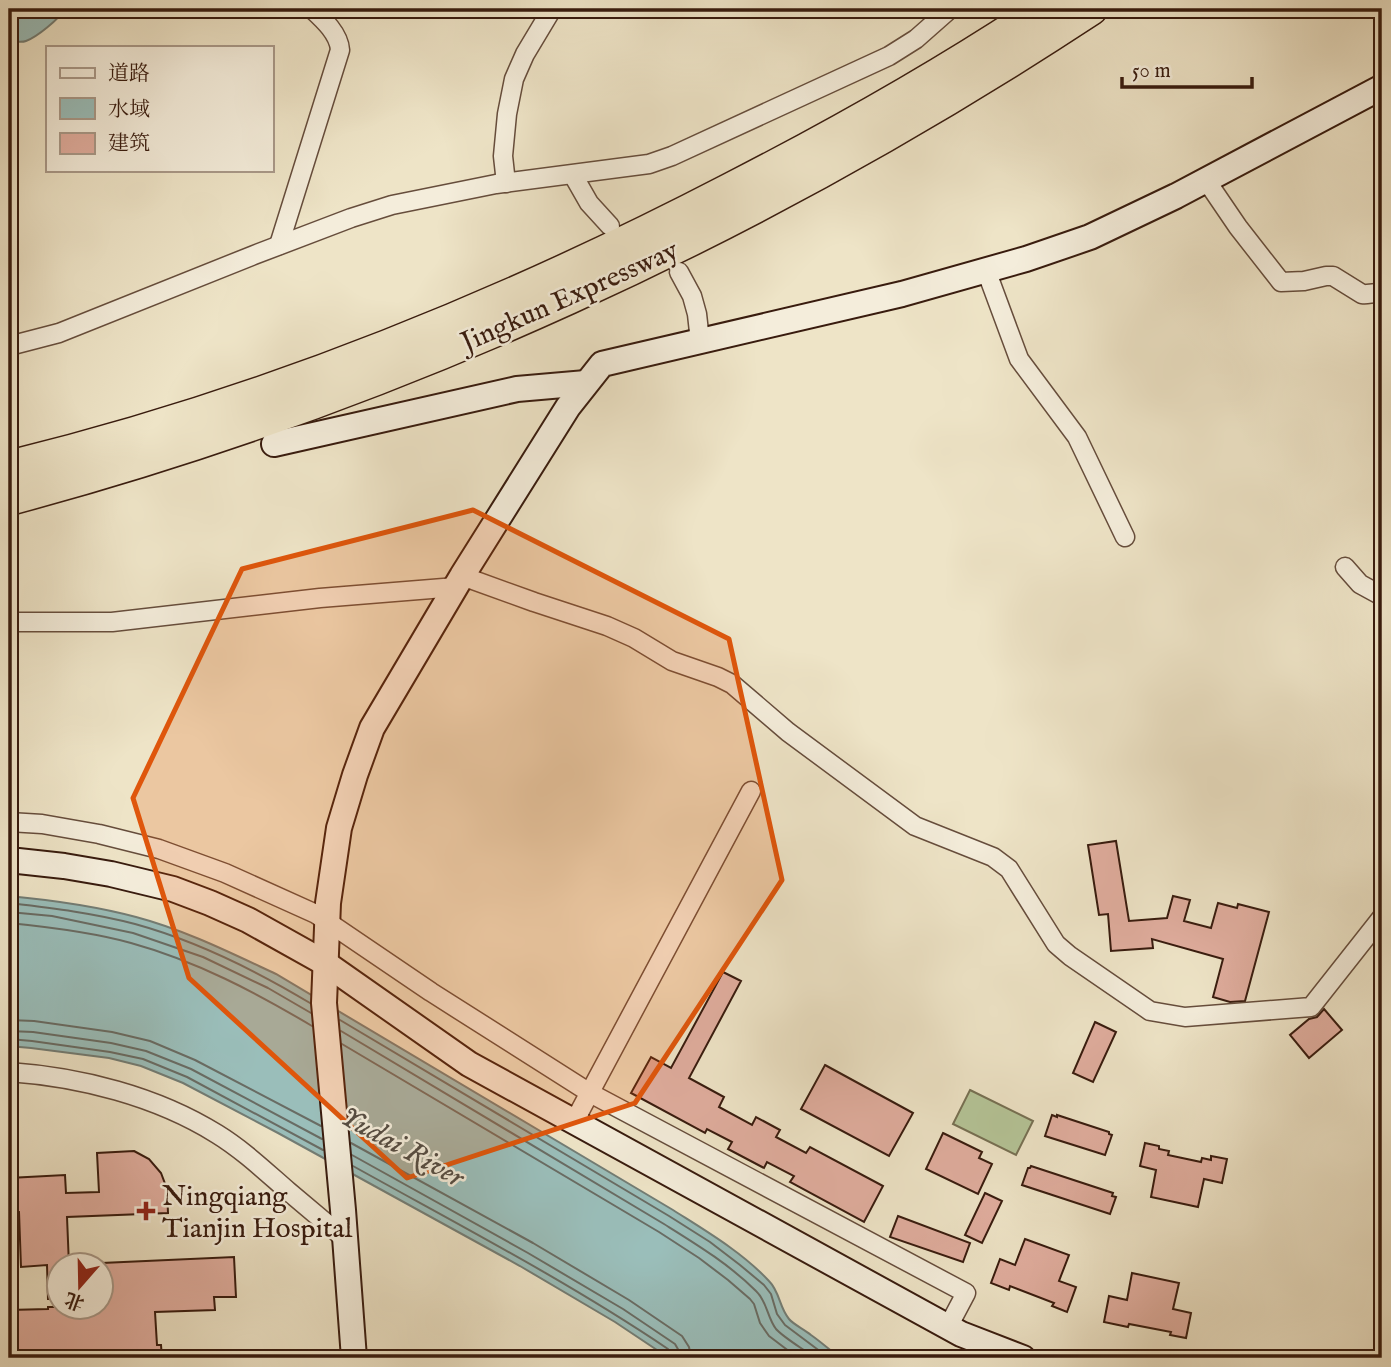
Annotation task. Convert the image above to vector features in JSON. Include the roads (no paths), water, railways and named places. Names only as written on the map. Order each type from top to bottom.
[{"type":"highway","name":"Jingkun Expressway","points":[[9,467],[91,446],[292,382],[432,328],[572,268],[645,234],[844,129],[1042,9]]},
{"type":"highway","name":"Jingkun Expressway","points":[[9,499],[204,440],[301,407],[442,353],[583,292],[656,258],[857,153],[1091,9]]},
{"type":"street","points":[[279,245],[340,50],[336,35],[313,9]]},
{"type":"street","points":[[506,183],[503,156],[506,114],[514,79],[525,54],[552,9]]},
{"type":"street","points":[[9,346],[59,333],[279,245],[392,205],[468,189],[649,164],[686,150],[889,56],[916,39],[950,9]]},
{"type":"street","points":[[354,1358],[324,1003],[328,903],[339,828],[372,728],[568,407],[602,363],[902,294],[1026,259],[1090,237],[1206,180],[1382,87]]},
{"type":"street","points":[[573,175],[589,203],[610,226]]},
{"type":"street","points":[[1206,180],[1281,282],[1333,276],[1362,294],[1374,292],[1382,295]]},
{"type":"street","points":[[986,270],[1019,359],[1077,437],[1125,537]]},
{"type":"street","points":[[679,272],[692,296],[700,341]]},
{"type":"street","points":[[274,443],[517,389],[586,383]]},
{"type":"street","points":[[1345,567],[1360,584],[1382,596]]},
{"type":"street","points":[[9,622],[112,622],[459,582],[607,626],[634,638],[672,661],[732,684],[788,732],[915,827],[1001,862],[1009,869],[1056,944],[1150,1012],[1185,1017],[1311,1007],[1382,917]]},
{"type":"street","points":[[574,1122],[751,791]]},
{"type":"street","points":[[9,822],[42,824],[99,834],[159,849],[225,873],[316,914],[431,992],[590,1093],[966,1293],[948,1327]]},
{"type":"street","points":[[9,860],[111,874],[173,889],[210,902],[248,920],[326,963],[468,1064],[961,1334],[1023,1358]]},
{"type":"street","points":[[9,1072],[75,1080],[106,1087],[191,1120],[236,1147],[345,1239]]},
{"type":"water","points":[[9,9],[65,9],[42,32],[20,42],[9,41]]},
{"type":"water","name":"Yudai River","points":[[9,896],[89,907],[154,922],[208,942],[276,974],[723,1242],[769,1281],[791,1321],[840,1358],[669,1358],[615,1322],[520,1266],[183,1083],[141,1066],[109,1058],[9,1046]]},
{"type":"place","name":"Ningqiang Tianjin Hospital","points":[[146,1211]]}]
